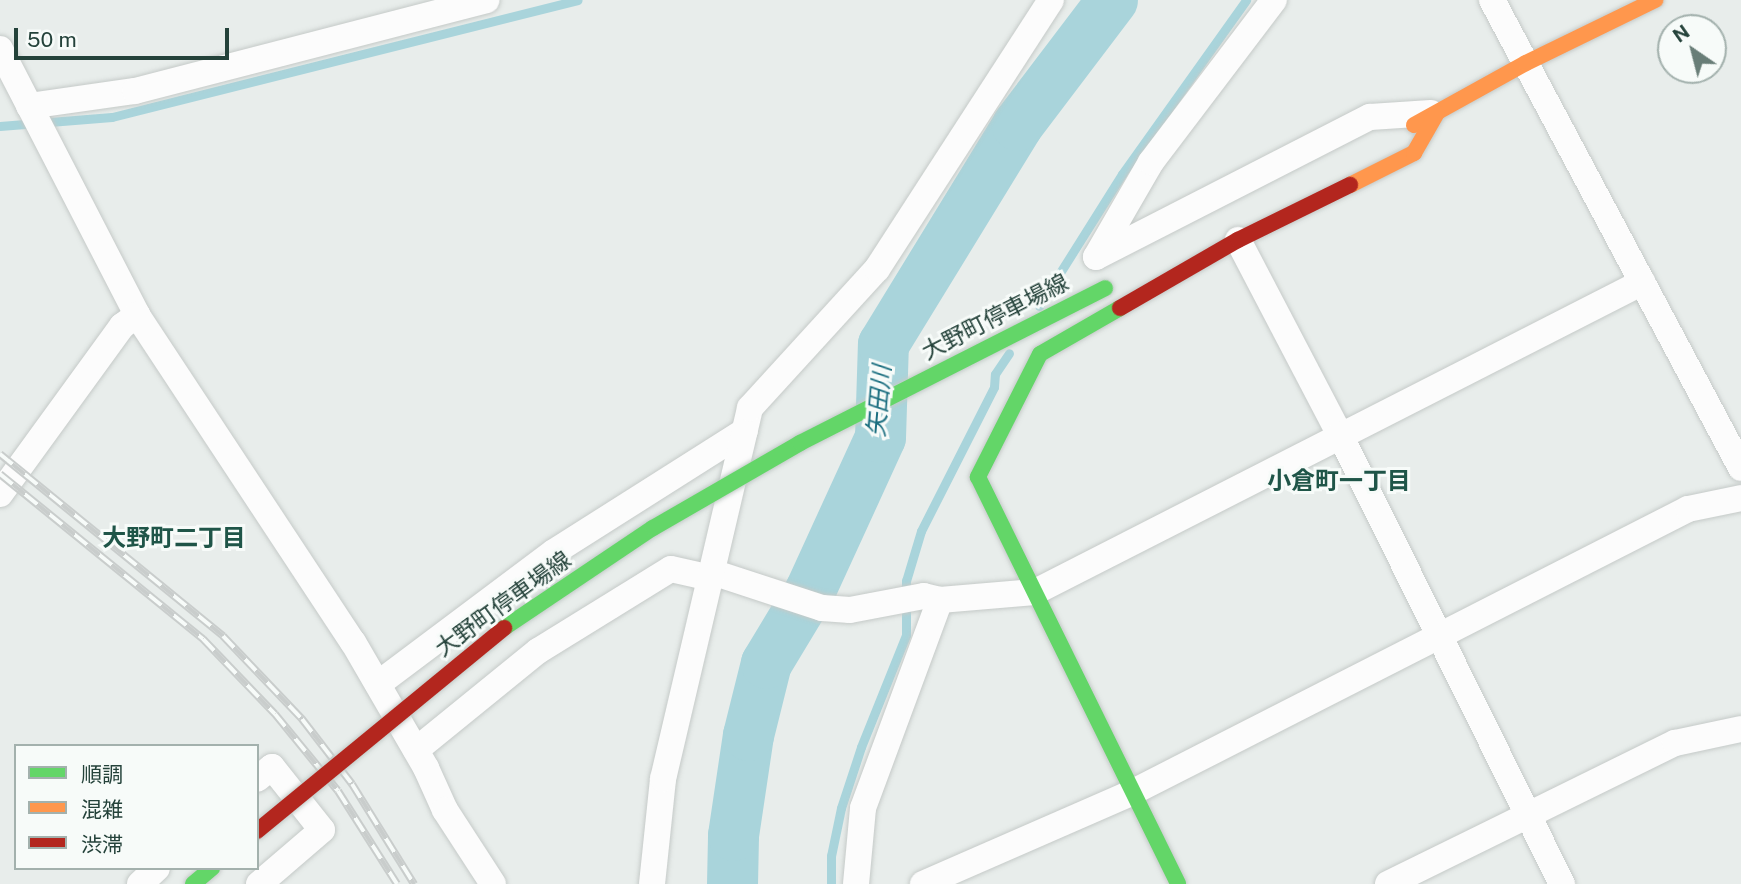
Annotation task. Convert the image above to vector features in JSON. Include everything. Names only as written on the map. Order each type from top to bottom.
[{"type":"main road","points":[[1400,132],[1526,63],[1655,0]]},
{"type":"main road","points":[[1178,884],[978,477],[1040,354],[1238,240],[1414,153],[1437,113]]},
{"type":"main road","name":"大野町停車場線","points":[[259,829],[487,640],[642,535],[800,443],[983,347],[1111,284]]},
{"type":"main road","points":[[193,884],[210,870]]},
{"type":"street","points":[[32,111],[135,91],[486,0]]},
{"type":"street","points":[[652,884],[663,779],[718,576],[750,408],[877,269],[1051,0]]},
{"type":"street","points":[[1274,0],[1151,162],[1096,257],[1370,117],[1437,113]]},
{"type":"street","points":[[1492,0],[1741,468]]},
{"type":"street","points":[[0,49],[137,315],[378,684],[416,750],[445,810],[493,884]]},
{"type":"street","points":[[1238,240],[1340,435],[1527,818],[1562,884]]},
{"type":"street","points":[[416,750],[537,651],[671,569],[718,576],[822,608],[850,610],[924,596],[940,600],[1035,592],[1643,282]]},
{"type":"street","points":[[0,494],[122,326],[137,315]]},
{"type":"street","points":[[378,684],[554,552],[745,431]]},
{"type":"street","points":[[923,884],[1131,793],[1688,509],[1741,498]]},
{"type":"street","points":[[856,884],[863,808],[940,600]]},
{"type":"street","points":[[1388,884],[1675,743],[1741,729]]},
{"type":"street","points":[[259,777],[272,767],[322,830],[259,884]]},
{"type":"street","points":[[140,884],[155,870]]},
{"type":"waterway","points":[[0,126],[112,117],[578,0]]},
{"type":"waterway","name":"矢田川","points":[[732,884],[733,835],[748,735],[766,663],[810,590],[880,437],[883,344],[1017,125],[1112,0]]},
{"type":"waterway","points":[[1039,306],[1122,174],[1246,0]]},
{"type":"waterway","points":[[831,884],[831,856],[841,808],[861,747],[906,635],[906,581],[921,531],[994,387],[995,374],[1009,353]]},
{"type":"railway","points":[[0,454],[223,636],[302,719],[352,784],[414,884]]},
{"type":"railway","points":[[0,474],[203,639],[275,714],[338,791],[397,884]]},
{"type":"traffic: fast","points":[[504,628],[653,528],[800,443],[1105,288]]},
{"type":"traffic: fast","points":[[1120,308],[1040,354],[978,477],[1178,884]]},
{"type":"traffic: fast","points":[[193,884],[210,870]]},
{"type":"traffic: slow","points":[[1414,125],[1526,63],[1655,0]]},
{"type":"traffic: slow","points":[[1350,185],[1414,153],[1437,113]]},
{"type":"traffic: jam","points":[[1120,308],[1238,240],[1350,185]]},
{"type":"traffic: jam","points":[[259,829],[504,628]]},
{"type":"district","name":"小倉町一丁目","points":[[1339,481]]},
{"type":"district","name":"大野町二丁目","points":[[174,538]]}]
